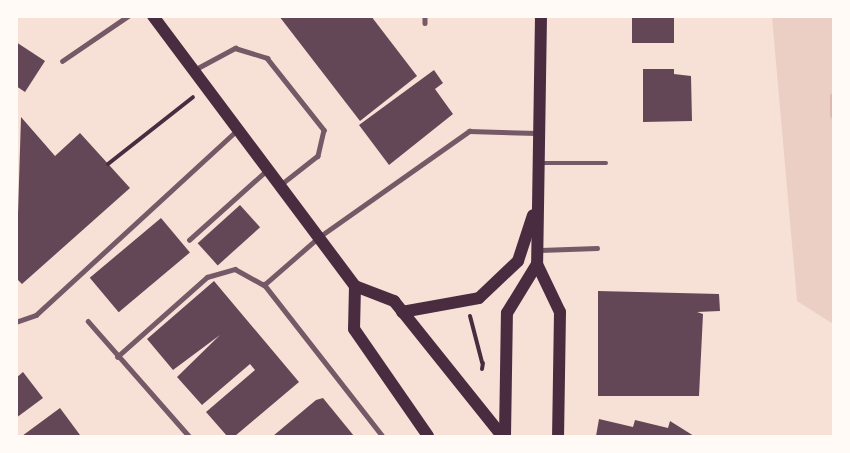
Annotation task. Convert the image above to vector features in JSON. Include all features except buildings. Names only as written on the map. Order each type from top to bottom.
[{"type":"main road","points":[[153,16],[355,286],[394,301],[504,436]]},
{"type":"main road","points":[[541,16],[537,264],[560,312],[558,436]]},
{"type":"main road","points":[[402,312],[469,302],[509,274],[538,197]]},
{"type":"main road","points":[[504,436],[507,313],[537,264]]},
{"type":"main road","points":[[355,286],[354,329],[428,436]]},
{"type":"lane","points":[[63,61],[128,16]]},
{"type":"lane","points":[[194,70],[236,48],[267,58],[324,130],[318,156],[280,185]]},
{"type":"lane","points":[[16,322],[36,315],[238,129]]},
{"type":"lane","points":[[264,285],[319,237],[469,131],[539,133]]},
{"type":"lane","points":[[538,163],[606,163]]},
{"type":"lane","points":[[189,240],[268,170]]},
{"type":"lane","points":[[537,250],[597,248]]},
{"type":"lane","points":[[117,357],[207,277],[235,269],[264,285],[382,436]]},
{"type":"lane","points":[[88,321],[117,357],[189,436]]},
{"type":"path","points":[[108,164],[206,87]]},
{"type":"path","points":[[470,314],[482,369]]},
{"type":"path","points":[[482,362],[490,369]]},
{"type":"shaded area","points":[[772,17],[833,17],[833,324],[797,301]]},
{"type":"waterway","points":[[834,97],[834,115]]}]
